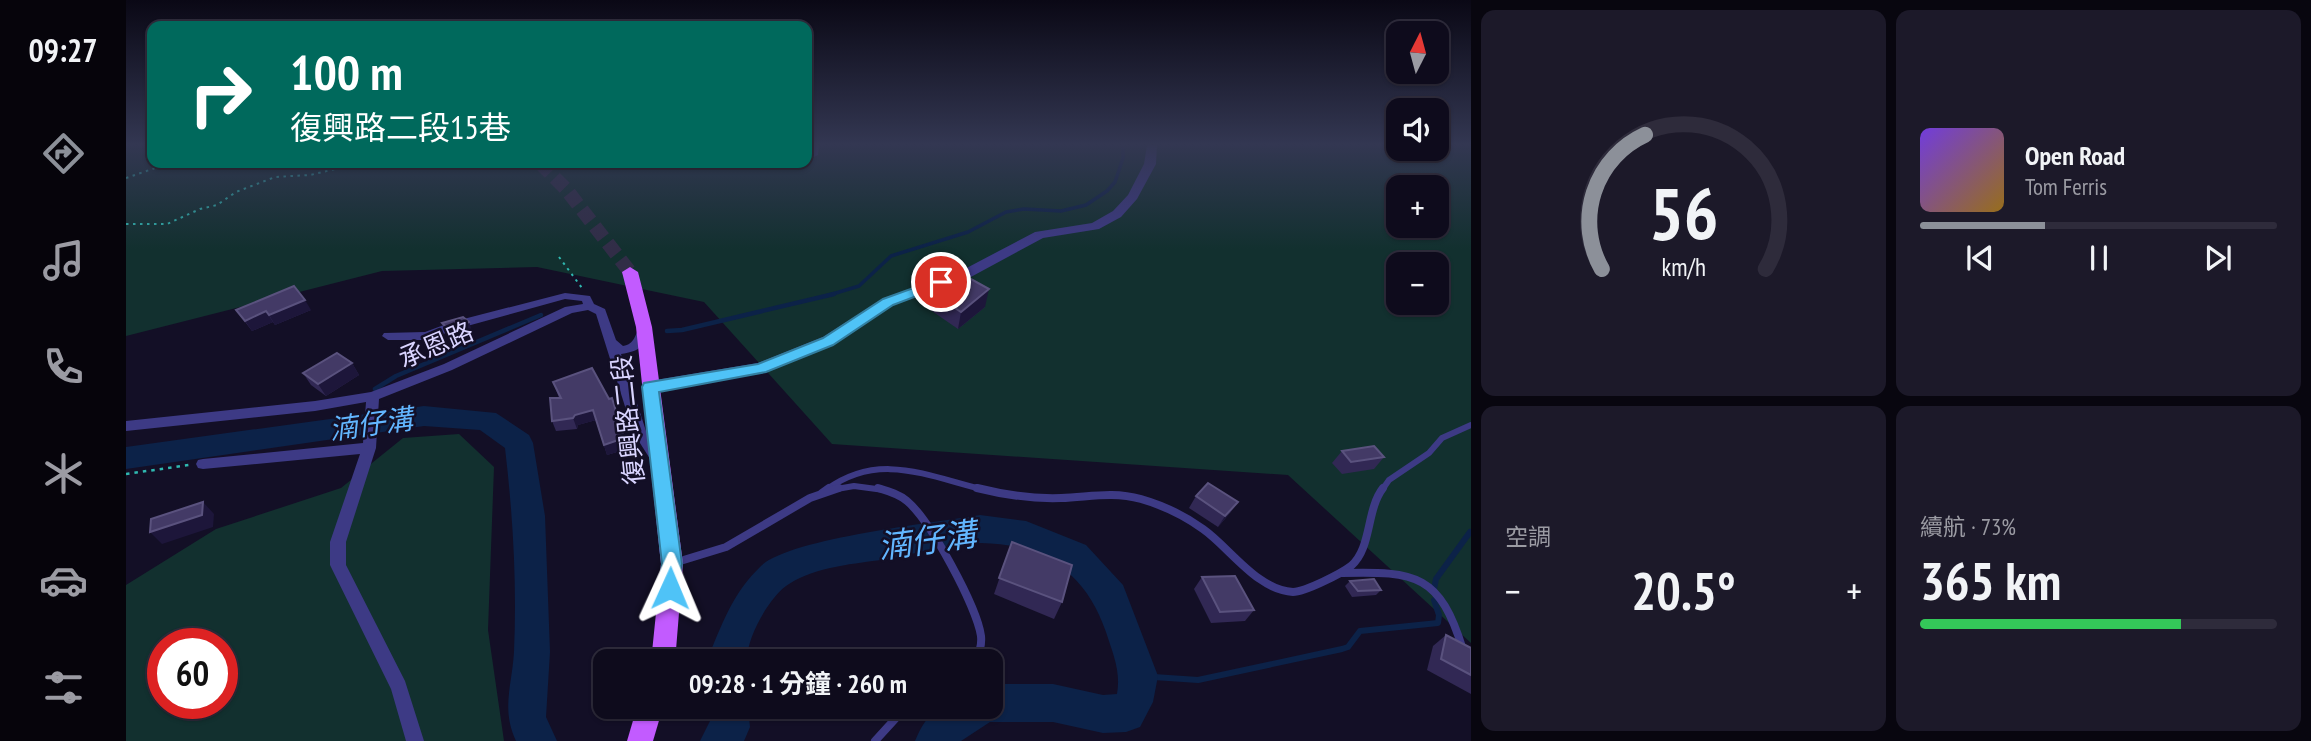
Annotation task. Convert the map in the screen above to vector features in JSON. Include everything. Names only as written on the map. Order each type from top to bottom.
[{"type":"main road","name":"復興路二段","points":[[630,272],[644,327],[657,458],[672,564],[664,649]]},
{"type":"main road","points":[[640,741],[646,719]]},
{"type":"street","points":[[627,391],[761,369],[828,341],[888,302],[964,275],[1040,235],[1095,226],[1117,214],[1133,196],[1142,180]]},
{"type":"street","points":[[388,336],[426,336],[456,324],[565,296],[588,302],[601,312],[640,432],[657,458]]},
{"type":"street","name":"承恩路","points":[[126,426],[314,406],[373,396],[448,367],[588,302]]},
{"type":"street","points":[[611,342],[621,349],[633,348],[639,342],[644,327]]},
{"type":"street","points":[[373,396],[369,449],[341,531],[338,565],[398,687],[415,741]]},
{"type":"street","points":[[202,464],[369,449]]},
{"type":"lane","points":[[672,564],[707,555],[734,544],[822,493],[845,475],[867,469],[892,468],[1011,496],[1062,498],[1101,493],[1140,499],[1172,512],[1203,530],[1260,578],[1293,593],[1307,590],[1351,566],[1360,554],[1376,497],[1389,480],[1429,453],[1442,438],[1471,425]]},
{"type":"lane","points":[[822,493],[870,486],[891,491],[907,501],[922,518],[970,603],[981,635],[980,649]]},
{"type":"lane","points":[[1340,573],[1392,572],[1427,584],[1443,599],[1452,614],[1465,658]]},
{"type":"lane","points":[[875,741],[895,719]]},
{"type":"path","points":[[126,224],[167,224],[200,209],[217,205],[247,187],[268,180]]},
{"type":"path","points":[[559,257],[588,302]]},
{"type":"path","points":[[126,474],[202,464]]},
{"type":"green space","points":[[126,180],[1386,180],[1386,238],[1449,238],[1449,180],[1471,180],[1471,643],[1288,475],[832,444],[704,302],[537,267],[382,271],[126,336]]},
{"type":"green space","points":[[459,434],[494,467],[488,630],[504,741],[126,741],[126,585],[216,529],[341,488],[403,438]]},
{"type":"building","points":[[960,273],[989,289],[961,312],[931,292]]},
{"type":"building","points":[[294,286],[305,300],[269,315],[266,311],[245,321],[236,310]]},
{"type":"building","points":[[463,317],[469,322],[450,331],[442,323]]},
{"type":"building","points":[[337,353],[352,363],[318,384],[303,373]]},
{"type":"building","points":[[592,368],[609,399],[612,398],[624,438],[604,445],[593,410],[573,418],[552,421],[550,398],[561,398],[553,382]]},
{"type":"building","points":[[1374,446],[1384,457],[1351,462],[1342,451]]},
{"type":"building","points":[[1208,483],[1238,502],[1225,516],[1196,496]]},
{"type":"building","points":[[203,502],[202,515],[150,532],[151,519]]},
{"type":"building","points":[[1012,542],[1072,565],[1062,602],[999,578]]},
{"type":"building","points":[[1235,576],[1254,610],[1220,612],[1202,577]]},
{"type":"building","points":[[1374,579],[1381,590],[1358,591],[1350,581]]},
{"type":"building","points":[[1446,635],[1471,648],[1471,675],[1441,659]]},
{"type":"waterway","points":[[828,296],[859,286],[891,256],[968,232],[1006,212],[1024,209],[1061,211],[1086,205],[1107,191],[1116,180]]},
{"type":"waterway","points":[[828,296],[834,294]]},
{"type":"waterway","points":[[667,331],[682,330],[828,296]]},
{"type":"waterway","points":[[375,389],[396,376],[541,315]]},
{"type":"waterway","points":[[348,425],[350,416]]},
{"type":"waterway","name":"湳仔溝","points":[[126,458],[424,416],[486,420],[519,443],[529,516],[532,652],[526,719],[537,741]]},
{"type":"waterway","name":"湳仔溝","points":[[730,649],[745,610],[775,574],[815,557],[980,529],[1026,535],[1074,555],[1111,596],[1139,676],[1134,702],[1126,713],[1103,714],[1053,703],[1003,703]]},
{"type":"waterway","points":[[1434,589],[1436,579],[1470,532]]},
{"type":"waterway","points":[[1139,676],[1198,680],[1342,649],[1348,647],[1360,631],[1438,623],[1439,615],[1434,600]]},
{"type":"waterway","name":"湳仔溝","points":[[720,741],[730,727],[730,719]]},
{"type":"waterway","name":"湳仔溝","points":[[935,741],[939,732],[960,719]]},
{"type":"tunnel","points":[[557,180],[630,272]]},
{"type":"route","points":[[670,588],[672,564],[650,387],[761,369],[828,341],[888,302],[941,282]]}]
